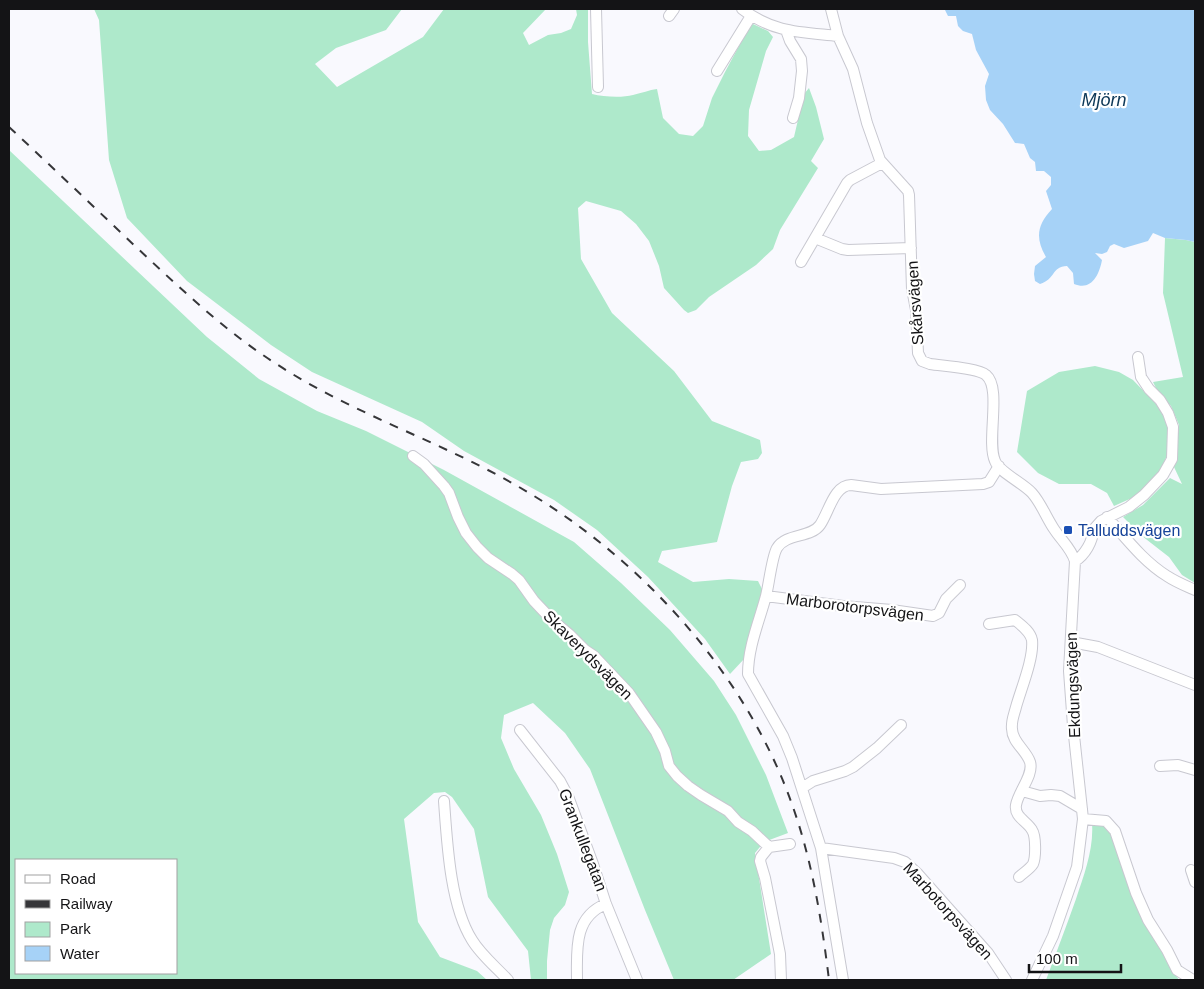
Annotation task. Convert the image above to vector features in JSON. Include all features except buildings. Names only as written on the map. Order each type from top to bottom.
[{"type":"street","points":[[596,9],[598,87]]},
{"type":"street","points":[[742,9],[762,22],[786,30],[838,36]]},
{"type":"street","name":"Skårsvägen","points":[[831,9],[838,36],[853,69],[867,123],[882,162],[908,191],[912,290],[916,310],[917,348],[920,357],[922,361],[930,364],[975,370],[986,375],[991,382],[992,391],[992,452],[995,462],[999,466]]},
{"type":"street","points":[[717,71],[751,16]]},
{"type":"street","points":[[786,30],[790,41],[801,59],[802,71],[800,98],[793,118]]},
{"type":"street","points":[[801,262],[850,180],[882,162]]},
{"type":"street","points":[[815,238],[848,250],[911,248]]},
{"type":"street","points":[[843,980],[821,848],[783,736],[748,674],[752,644],[778,548],[782,543],[820,526],[836,494],[846,485],[881,489],[983,484],[989,482],[999,466],[1032,494],[1075,561],[1086,550],[1093,530],[1101,521],[1129,507],[1144,495],[1163,475],[1172,459],[1173,427],[1168,413],[1160,400],[1141,377],[1138,357]]},
{"type":"street","name":"Skaverydsvägen","points":[[413,456],[424,464],[449,493],[466,534],[477,547],[488,558],[519,580],[534,601],[585,650],[594,656],[629,694],[656,732],[665,751],[669,766],[677,776],[709,801],[728,812],[769,846]]},
{"type":"street","points":[[1107,518],[1145,559],[1165,575],[1195,590]]},
{"type":"street","name":"Ekdungsvägen","points":[[1032,980],[1053,936],[1077,868],[1082,814],[1073,726],[1070,670],[1075,561]]},
{"type":"street","name":"Marborotorpsvägen","points":[[766,596],[933,616],[939,613],[946,599],[960,585]]},
{"type":"street","points":[[989,624],[1015,620],[1026,629],[1032,639],[1031,659],[1012,721],[1014,739],[1026,753],[1031,764],[1030,773],[1016,804],[1016,810],[1018,816],[1032,830],[1035,840],[1035,857],[1032,864],[1019,877]]},
{"type":"street","points":[[1071,642],[1098,647],[1195,685]]},
{"type":"street","points":[[802,788],[813,781],[853,767],[877,748],[901,725]]},
{"type":"street","name":"Grankullegatan","points":[[520,730],[560,781],[568,796],[606,904],[636,980]]},
{"type":"street","points":[[1160,766],[1178,765],[1195,770]]},
{"type":"street","points":[[1022,791],[1040,796],[1060,796],[1082,814],[1106,821],[1115,831],[1136,892],[1148,920],[1177,970],[1194,980]]},
{"type":"street","points":[[444,801],[452,879],[462,919],[472,940],[508,980]]},
{"type":"street","points":[[781,980],[780,954],[760,861],[769,846],[790,844]]},
{"type":"street","name":"Marbotorpsvägen","points":[[821,848],[894,858],[906,862],[988,953],[1006,980]]},
{"type":"street","points":[[1191,870],[1195,882]]},
{"type":"street","name":"Grankullegatan","points":[[577,980],[579,939],[583,924],[594,910],[606,904]]},
{"type":"green space","points":[[94,9],[402,9],[386,30],[336,48],[315,64],[337,87],[423,37],[444,9],[546,9],[523,33],[529,45],[548,35],[571,29],[577,15],[576,9],[588,9],[588,42],[592,94],[624,97],[657,89],[663,118],[679,134],[693,136],[703,126],[712,98],[747,31],[753,24],[768,31],[773,37],[766,51],[749,110],[748,136],[759,151],[771,150],[794,137],[804,94],[809,88],[824,139],[811,161],[818,168],[780,230],[773,249],[756,265],[709,297],[696,310],[688,313],[664,288],[659,266],[649,241],[636,224],[621,211],[586,201],[578,208],[581,259],[612,313],[674,371],[712,421],[760,440],[762,453],[758,459],[741,462],[732,486],[717,542],[662,551],[658,562],[693,582],[729,579],[758,581],[763,591],[745,658],[730,674],[705,639],[648,577],[597,530],[554,500],[464,451],[422,422],[312,372],[271,345],[187,281],[127,218],[109,160],[99,20]]},
{"type":"green space","points":[[9,150],[207,337],[259,379],[317,411],[366,431],[444,470],[574,542],[621,583],[670,630],[714,681],[736,715],[766,775],[788,833],[764,842],[755,853],[771,954],[733,980],[674,980],[590,769],[565,733],[533,703],[504,715],[501,738],[514,769],[541,815],[557,854],[569,892],[565,905],[554,918],[550,930],[547,980],[531,980],[528,951],[488,897],[474,829],[452,797],[445,792],[434,793],[404,819],[418,922],[440,957],[477,971],[487,980],[9,980]]},
{"type":"green space","points":[[1165,238],[1195,242],[1195,583],[1182,575],[1169,557],[1142,536],[1123,517],[1143,505],[1170,478],[1182,484],[1174,467],[1179,425],[1171,406],[1158,392],[1153,382],[1183,377],[1163,293]]},
{"type":"green space","points":[[1095,366],[1119,372],[1133,380],[1159,407],[1167,422],[1167,455],[1161,471],[1145,489],[1132,498],[1114,506],[1107,493],[1091,484],[1059,484],[1038,473],[1017,452],[1027,391],[1059,372]]},
{"type":"green space","points":[[1095,822],[1109,828],[1161,950],[1179,980],[1046,980],[1085,871],[1090,852],[1092,823]]},
{"type":"water","name":"Mjörn","points":[[945,9],[1195,9],[1195,242],[1165,238],[1153,233],[1148,241],[1124,248],[1114,244],[1110,246],[1107,252],[1102,254],[1095,253],[1102,260],[1099,271],[1090,284],[1080,286],[1074,284],[1073,273],[1067,266],[1058,269],[1045,282],[1040,284],[1035,281],[1035,266],[1046,257],[1040,244],[1039,232],[1043,221],[1052,209],[1046,191],[1051,185],[1051,177],[1044,171],[1036,171],[1035,162],[1030,158],[1024,144],[1015,143],[1003,124],[990,110],[986,100],[985,86],[989,74],[976,50],[972,34],[963,31],[958,26],[956,16],[948,16]]},
{"type":"railway","points":[[9,127],[187,294],[240,339],[278,365],[335,398],[454,453],[512,483],[558,511],[602,544],[644,581],[682,621],[717,664],[748,711],[774,759],[794,810],[812,873],[829,980]]},
{"type":"place","name":"Talluddsvägen","points":[[1068,530]]}]
